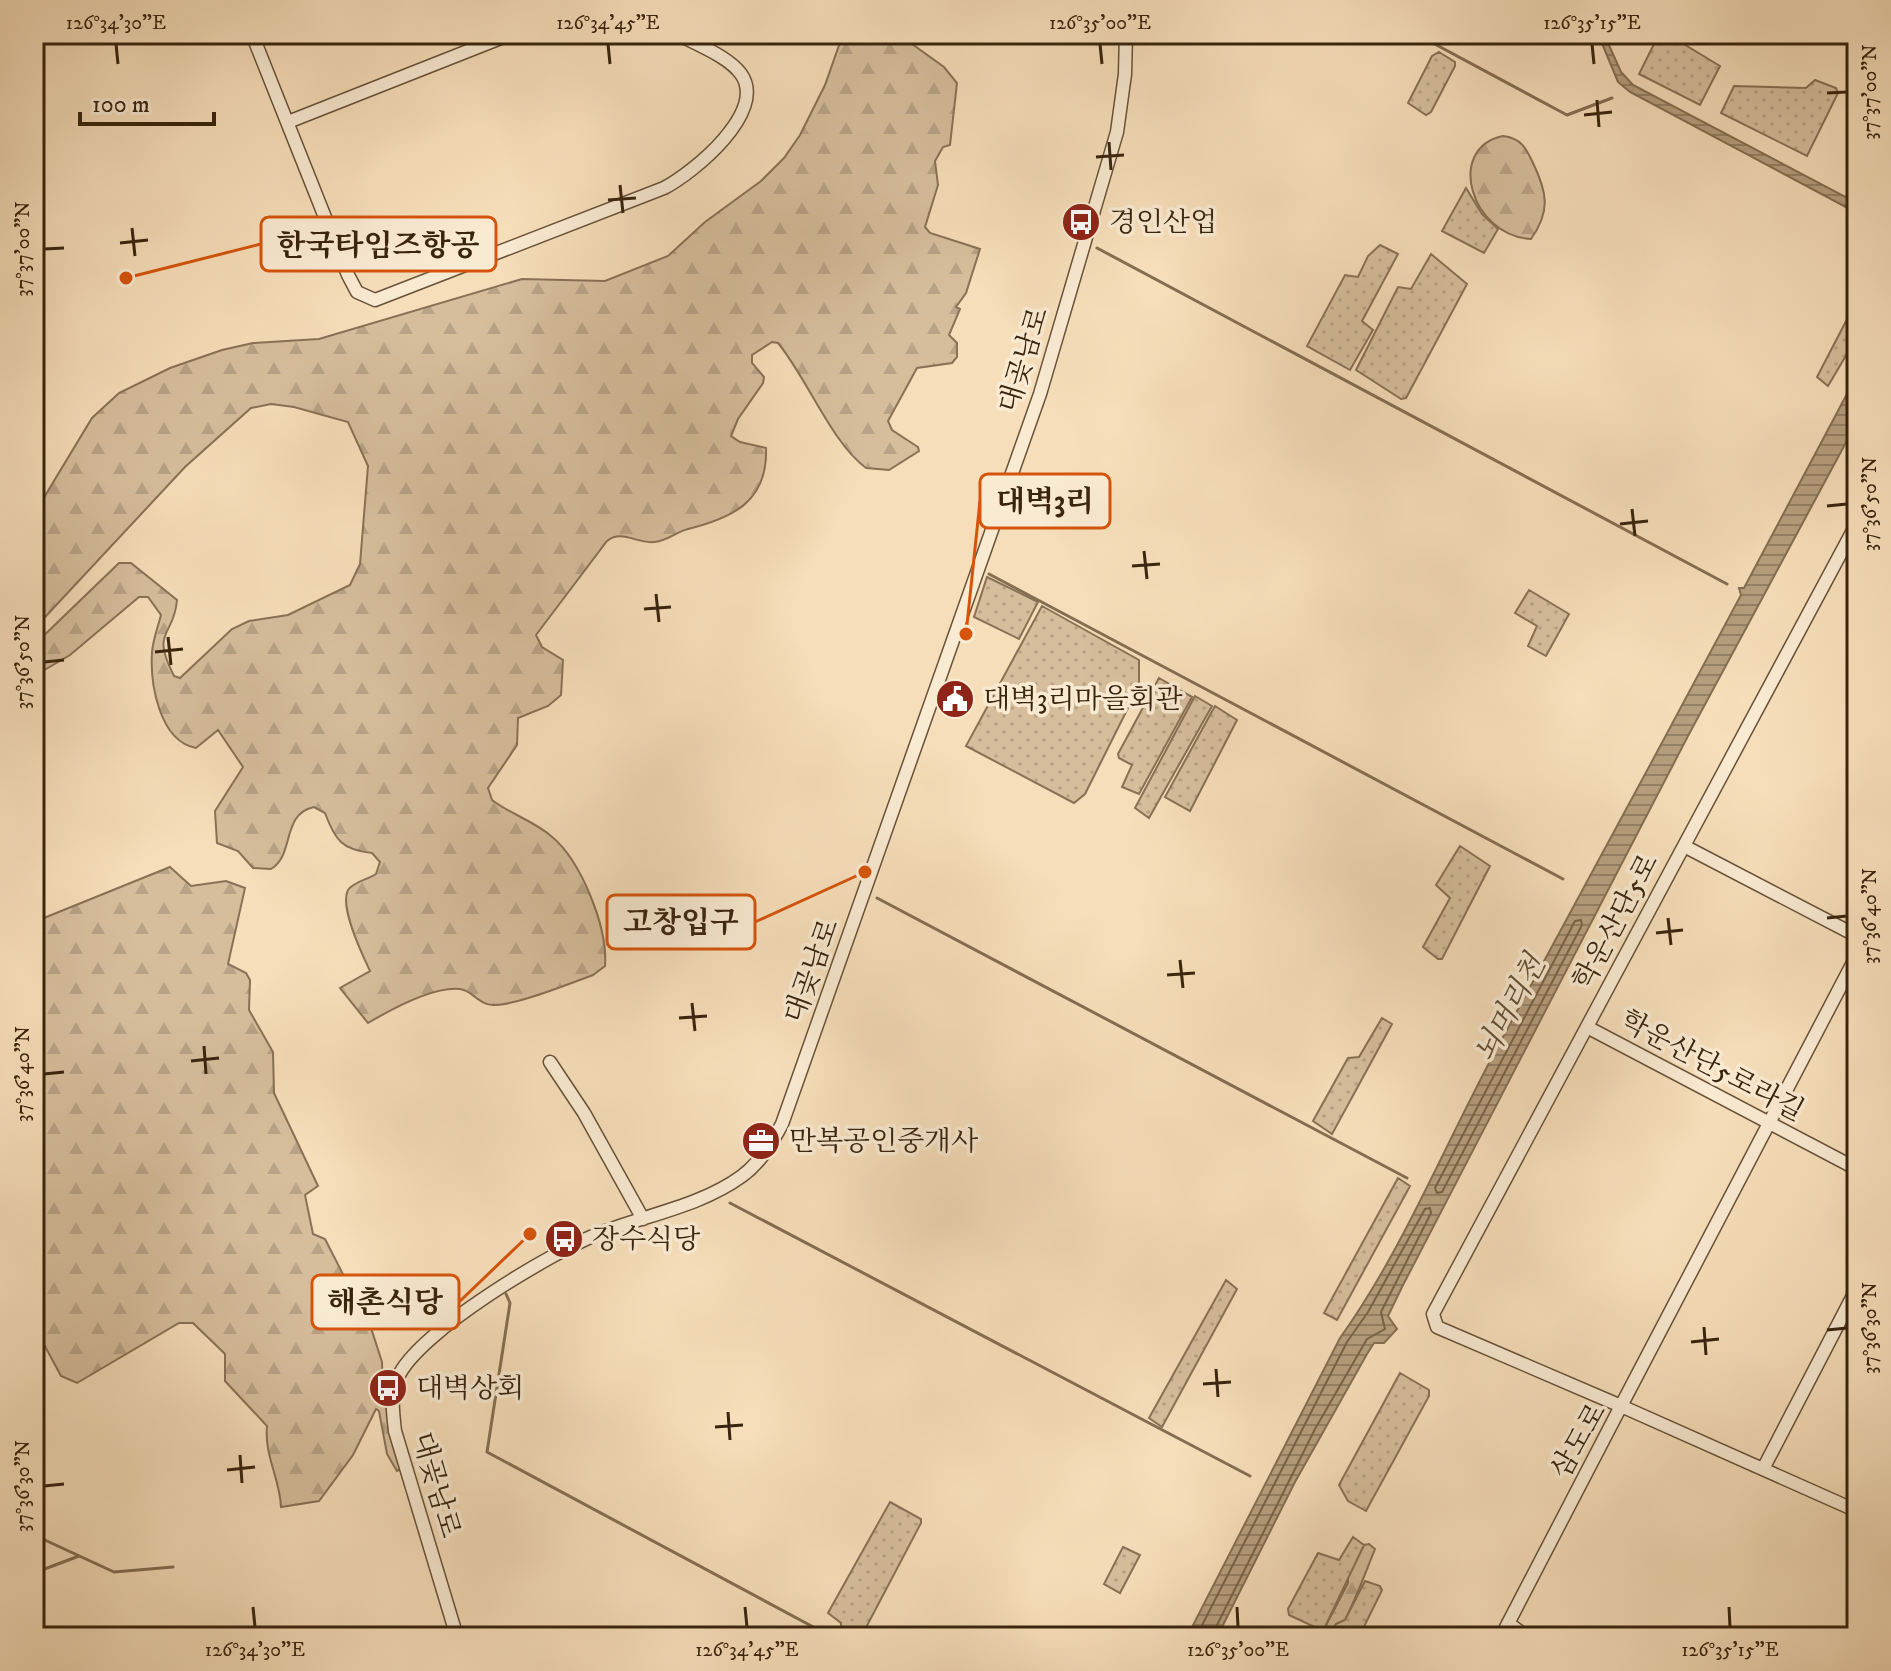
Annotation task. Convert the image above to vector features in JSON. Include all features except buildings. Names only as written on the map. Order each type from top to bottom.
[{"type":"street","points":[[252,34],[348,275],[357,292],[375,300],[664,188],[685,174],[741,119],[748,96],[745,80],[736,69],[678,34]]},
{"type":"street","points":[[288,122],[511,34]]},
{"type":"street","name":"대곶남로","points":[[457,1637],[395,1431],[393,1401],[397,1378],[416,1350],[449,1323],[575,1243],[735,1181],[761,1158],[782,1124],[1040,394],[1117,132],[1125,74],[1126,34]]},
{"type":"street","name":"학운산단5로","points":[[1621,1406],[1437,1327],[1433,1314],[1857,523]]},
{"type":"street","points":[[1684,846],[1857,936]]},
{"type":"street","points":[[1621,1406],[1857,955]]},
{"type":"street","name":"학운산단5로라길","points":[[1587,1027],[1857,1169]]},
{"type":"street","points":[[550,1062],[584,1113],[643,1219]]},
{"type":"street","points":[[1763,1469],[1857,1288]]},
{"type":"street","name":"삼도로","points":[[1501,1637],[1621,1406],[1857,1511]]},
{"type":"street","points":[[1508,1623],[1527,1637]]},
{"type":"green space","points":[[843,34],[898,34],[944,67],[957,83],[950,145],[943,147],[935,161],[938,185],[925,227],[930,233],[980,249],[966,293],[956,307],[960,309],[949,335],[957,343],[957,357],[952,363],[917,368],[888,421],[892,430],[918,447],[919,451],[889,470],[866,468],[853,457],[830,426],[778,343],[772,342],[752,355],[752,363],[764,377],[763,383],[738,419],[731,436],[740,442],[766,448],[765,467],[754,494],[733,513],[663,540],[648,542],[618,536],[607,541],[536,635],[542,647],[563,660],[561,695],[548,706],[518,718],[517,745],[488,788],[492,800],[551,836],[573,861],[597,914],[605,950],[605,966],[593,975],[502,1004],[488,1004],[460,989],[438,991],[412,1000],[368,1023],[340,988],[370,971],[353,931],[346,898],[350,887],[376,874],[380,862],[372,853],[353,849],[341,842],[325,813],[314,807],[297,818],[283,854],[271,869],[253,868],[238,851],[217,843],[215,811],[243,767],[218,730],[196,748],[183,743],[165,723],[155,694],[152,665],[153,642],[161,615],[148,597],[139,597],[70,655],[34,676],[34,645],[119,563],[131,563],[177,600],[165,635],[164,650],[174,676],[180,678],[232,629],[249,621],[288,615],[350,585],[360,564],[368,466],[348,422],[294,407],[271,404],[251,408],[185,467],[34,629],[34,514],[92,418],[119,393],[170,368],[253,343],[319,339],[522,279],[605,281],[668,256],[705,222],[761,181],[784,158],[800,135],[825,85]]},
{"type":"green space","points":[[1659,34],[1667,34],[1720,66],[1700,105],[1639,74]]},
{"type":"green space","points":[[1439,52],[1455,62],[1455,66],[1431,112],[1426,115],[1408,103],[1432,56]]},
{"type":"green space","points":[[1815,80],[1836,88],[1838,93],[1807,156],[1721,113],[1734,86],[1806,88]]},
{"type":"green space","points":[[1503,136],[1522,145],[1544,192],[1542,219],[1531,239],[1510,234],[1493,223],[1480,208],[1473,191],[1471,173],[1474,157],[1485,144]]},
{"type":"green space","points":[[1466,188],[1482,214],[1498,229],[1484,253],[1442,231]]},
{"type":"green space","points":[[1380,245],[1398,254],[1362,321],[1373,330],[1350,370],[1307,346],[1345,275],[1358,277],[1368,256]]},
{"type":"green space","points":[[1431,254],[1467,284],[1406,398],[1401,399],[1356,370],[1398,287],[1411,289]]},
{"type":"green space","points":[[1857,300],[1857,337],[1828,386],[1817,377]]},
{"type":"green space","points":[[987,577],[1038,602],[1019,639],[974,617]]},
{"type":"green space","points":[[1529,590],[1569,614],[1546,656],[1528,646],[1537,626],[1515,613]]},
{"type":"green space","points":[[1042,606],[1139,660],[1139,686],[1085,794],[1074,803],[966,746]]},
{"type":"green space","points":[[1159,678],[1192,697],[1139,794],[1122,787],[1132,765],[1119,758],[1118,754]]},
{"type":"green space","points":[[1195,696],[1212,706],[1149,818],[1135,808]]},
{"type":"green space","points":[[1215,706],[1237,720],[1190,811],[1165,797]]},
{"type":"green space","points":[[1460,846],[1490,866],[1442,959],[1438,959],[1423,947],[1450,898],[1436,885]]},
{"type":"green space","points":[[170,867],[191,886],[226,881],[245,888],[228,964],[246,973],[250,980],[249,1010],[273,1052],[274,1093],[318,1186],[305,1195],[313,1234],[325,1239],[372,1331],[382,1362],[383,1393],[400,1469],[397,1471],[387,1454],[379,1411],[376,1409],[353,1455],[319,1501],[281,1507],[268,1447],[267,1426],[225,1381],[225,1354],[193,1323],[179,1323],[77,1383],[61,1376],[40,1337],[34,1334],[34,922]]},
{"type":"green space","points":[[1382,1018],[1392,1024],[1332,1134],[1313,1121],[1348,1058],[1359,1057]]},
{"type":"green space","points":[[1398,1178],[1410,1186],[1337,1320],[1324,1313]]},
{"type":"green space","points":[[1226,1280],[1237,1289],[1162,1427],[1149,1418]]},
{"type":"green space","points":[[1400,1373],[1429,1390],[1429,1396],[1366,1511],[1348,1501],[1339,1485]]},
{"type":"green space","points":[[890,1502],[921,1519],[921,1523],[861,1637],[841,1637],[841,1623],[828,1613]]},
{"type":"green space","points":[[1353,1537],[1364,1545],[1323,1631],[1289,1615],[1288,1609],[1318,1553],[1339,1560]]},
{"type":"green space","points":[[1369,1544],[1375,1549],[1345,1620],[1336,1624],[1328,1637],[1320,1637],[1348,1583],[1348,1575],[1364,1545]]},
{"type":"green space","points":[[1123,1547],[1140,1555],[1120,1593],[1104,1584]]},
{"type":"green space","points":[[1365,1581],[1380,1586],[1382,1590],[1359,1637],[1328,1637],[1336,1624],[1345,1620]]},
{"type":"water","points":[[1598,34],[1604,34],[1621,72],[1633,85],[1857,203],[1857,213],[1630,92],[1618,82]]},
{"type":"water","points":[[1857,375],[1857,422],[1688,736],[1402,1287],[1388,1316],[1397,1329],[1384,1343],[1374,1343],[1367,1354],[1295,1482],[1217,1637],[1187,1637],[1340,1338],[1403,1234],[1496,1050],[1741,595],[1739,588],[1744,588]]},
{"type":"waterway","points":[[1416,34],[1567,115],[1612,98]]},
{"type":"waterway","points":[[1097,248],[1727,584]]},
{"type":"waterway","points":[[989,574],[1563,879]]},
{"type":"waterway","points":[[877,898],[1407,1178]]},
{"type":"waterway","points":[[730,1203],[1250,1476]]},
{"type":"waterway","points":[[506,1294],[510,1303],[487,1452],[832,1637]]},
{"type":"waterway","points":[[34,1535],[114,1572],[173,1567]]},
{"type":"waterway","points":[[34,1573],[79,1556]]},
{"type":"place","name":"경인산업","points":[[1081,222]]},
{"type":"place","name":"한국타임즈항공","points":[[126,278]]},
{"type":"place","name":"대벽3리","points":[[966,634]]},
{"type":"place","name":"대벽3리마을회관","points":[[955,699]]},
{"type":"place","name":"고창입구","points":[[865,872]]},
{"type":"place","name":"만복공인중개사","points":[[761,1141]]},
{"type":"place","name":"해촌식당","points":[[530,1234]]},
{"type":"place","name":"장수식당","points":[[564,1239]]},
{"type":"place","name":"대벽상회","points":[[388,1388]]},
{"type":"water label","name":"뇌머리천","points":[[1511,1009]]}]
